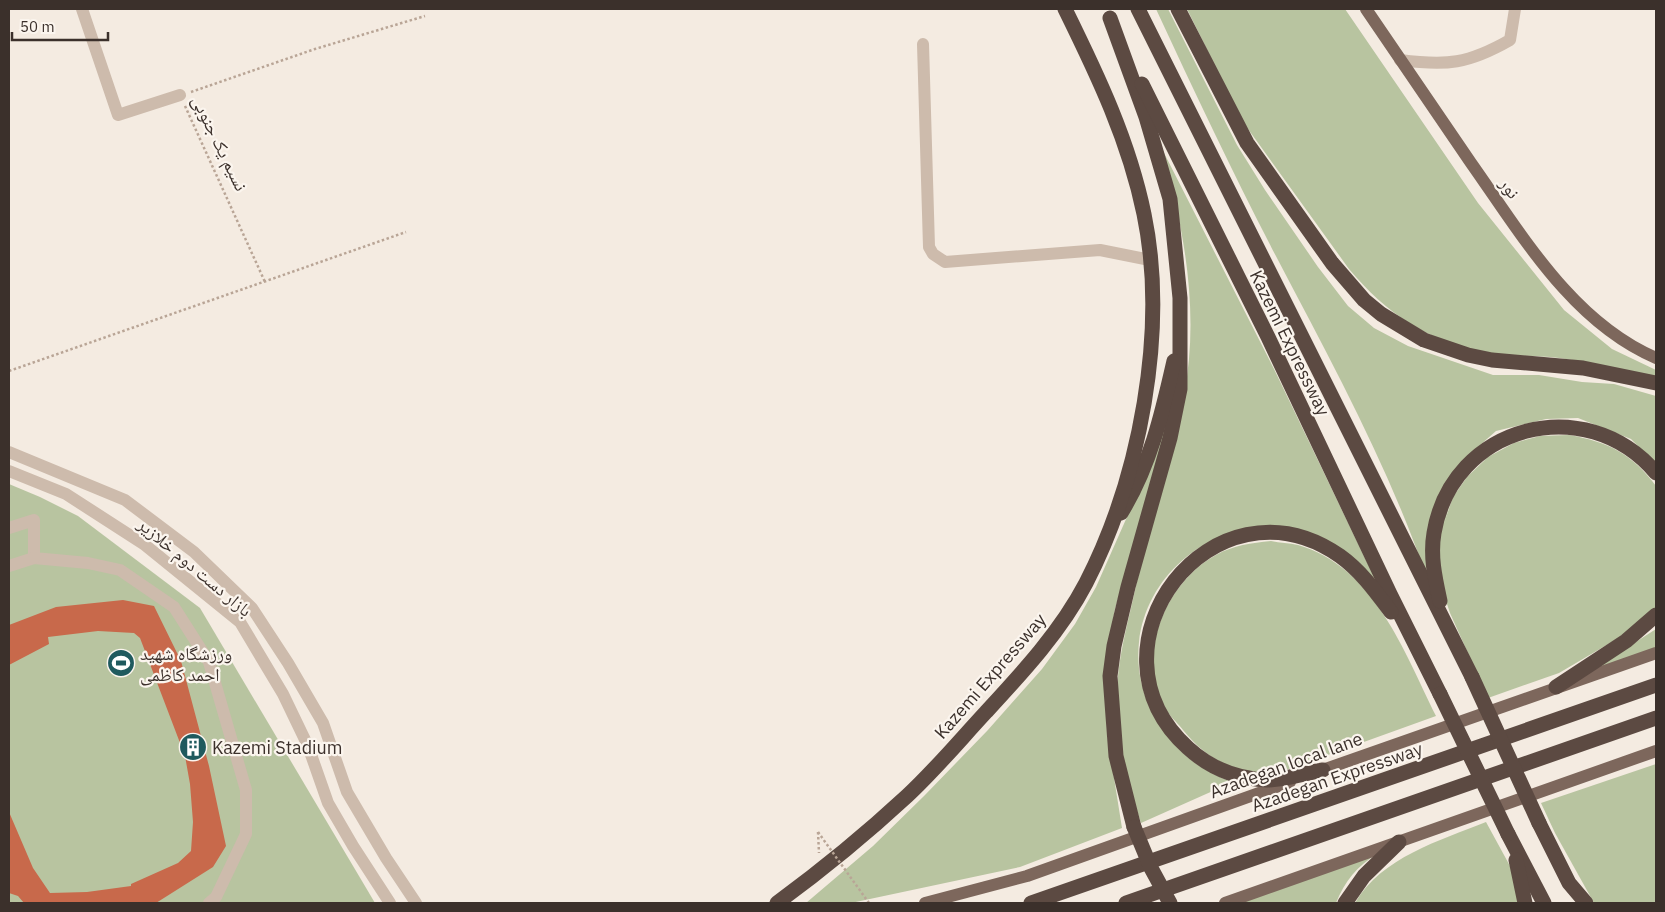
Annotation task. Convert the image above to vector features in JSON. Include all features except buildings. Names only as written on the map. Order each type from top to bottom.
[{"type":"highway","name":"Kazemi Expressway","points":[[777,903],[819,872],[908,795],[1000,696],[1042,648],[1062,621],[1085,584],[1111,528],[1139,431],[1148,383],[1151,348],[1150,260],[1144,217],[1121,130],[1111,103],[1065,9]]},
{"type":"highway","points":[[1178,9],[1252,151],[1332,263],[1364,300],[1380,314],[1424,340],[1468,355],[1492,360],[1583,368],[1656,383]]},
{"type":"highway","name":"Kazemi Expressway","points":[[1140,11],[1472,678],[1569,883]]},
{"type":"highway","name":"Kazemi Expressway","points":[[1108,13],[1268,337],[1511,840]]},
{"type":"highway","points":[[1108,13],[1146,117],[1170,200],[1179,289],[1180,389],[1170,438],[1128,587],[1114,646],[1110,676],[1116,756],[1134,827],[1151,868],[1170,903]]},
{"type":"highway","points":[[1111,528],[1134,491],[1156,434],[1180,335]]},
{"type":"highway","points":[[1444,622],[1434,570],[1432,548],[1434,532],[1445,498],[1454,482],[1484,450],[1503,439],[1528,430],[1549,427],[1571,427],[1612,438],[1630,449],[1656,473]]},
{"type":"highway","points":[[1323,770],[1269,780],[1231,775],[1196,755],[1180,741],[1168,725],[1156,703],[1147,663],[1148,637],[1152,620],[1174,579],[1190,562],[1206,550],[1222,543],[1240,537],[1262,534],[1295,537],[1325,547],[1357,569],[1410,634]]},
{"type":"highway","points":[[1556,687],[1626,640],[1656,615]]},
{"type":"highway","name":"Azadegan Expressway","points":[[1031,903],[1656,685]]},
{"type":"highway","points":[[1126,903],[1656,718]]},
{"type":"highway","points":[[1511,840],[1525,903]]},
{"type":"highway","points":[[1511,840],[1544,903]]},
{"type":"highway","points":[[1345,903],[1364,876],[1399,842]]},
{"type":"highway","points":[[1569,883],[1578,903]]},
{"type":"highway","points":[[1569,883],[1586,903]]},
{"type":"main road","name":"نور","points":[[1366,9],[1505,212],[1561,286],[1609,332],[1656,358]]},
{"type":"main road","name":"Azadegan local lane","points":[[925,903],[1027,876],[1656,653]]},
{"type":"main road","points":[[1225,903],[1656,750]]},
{"type":"street","name":"نسیم یک جنوبی","points":[[82,9],[118,115],[180,96]]},
{"type":"street","points":[[1400,60],[1432,64],[1466,61],[1485,54],[1510,40],[1515,9]]},
{"type":"street","points":[[923,44],[929,247],[933,254],[945,262],[1100,250],[1150,260]]},
{"type":"street","name":"بازار دست دوم خلازیر","points":[[9,452],[125,500],[194,552],[252,608],[288,663],[323,723],[347,792],[386,858],[416,903]]},
{"type":"street","name":"بازار دست دوم خلازیر","points":[[9,471],[66,494],[145,545],[240,622],[282,694],[308,746],[328,803],[390,903]]},
{"type":"street","points":[[9,528],[34,520],[34,558]]},
{"type":"street","points":[[9,566],[34,558],[88,563],[120,570],[174,607],[209,662],[246,790],[246,834],[216,897],[209,903]]},
{"type":"path","points":[[180,96],[315,49],[425,16]]},
{"type":"path","name":"نسیم یک جنوبی","points":[[180,96],[265,282]]},
{"type":"path","points":[[9,371],[406,232]]},
{"type":"path","points":[[818,832],[869,903]]},
{"type":"green space","points":[[1156,9],[1168,9],[1237,145],[1265,190],[1318,267],[1348,306],[1374,328],[1408,346],[1493,375],[1539,375],[1582,382],[1614,384],[1656,396],[1656,464],[1631,439],[1578,418],[1546,419],[1496,431],[1462,461],[1428,581],[1396,498],[1340,378],[1246,198]]},
{"type":"green space","points":[[1187,9],[1345,9],[1478,203],[1564,310],[1612,349],[1656,370],[1656,377],[1571,360],[1495,354],[1465,347],[1427,333],[1393,312],[1363,285],[1349,269],[1243,122]]},
{"type":"green space","points":[[1162,149],[1274,369],[1377,583],[1358,562],[1337,546],[1313,535],[1285,529],[1259,528],[1234,532],[1210,542],[1189,555],[1170,572],[1155,593],[1145,616],[1139,642],[1139,665],[1143,688],[1150,709],[1162,729],[1176,746],[1193,761],[1212,773],[1233,782],[1141,823],[1127,777],[1118,729],[1118,675],[1123,641],[1137,581],[1179,422],[1189,364],[1190,333],[1190,302],[1183,240]]},
{"type":"green space","points":[[1168,426],[1115,609],[1105,662],[1107,734],[1122,828],[1020,867],[851,903],[806,903],[873,846],[924,796],[987,731],[1042,669],[1075,624],[1096,587],[1163,431]]},
{"type":"green space","points":[[1569,435],[1596,441],[1618,451],[1638,466],[1656,486],[1656,607],[1627,633],[1559,673],[1488,698],[1450,613],[1442,589],[1437,543],[1453,497],[1467,477],[1488,457],[1514,443],[1540,436]]},
{"type":"green space","name":"ورزشگاه شهید احمد کاظمی","points":[[9,484],[78,516],[200,608],[375,903],[9,903]]},
{"type":"green space","points":[[1271,541],[1298,545],[1324,556],[1347,572],[1367,592],[1384,614],[1398,639],[1436,716],[1275,774],[1235,768],[1212,757],[1192,741],[1166,709],[1156,686],[1153,664],[1155,642],[1161,621],[1170,600],[1183,582],[1199,567],[1216,555],[1229,549]]},
{"type":"green space","points":[[1656,629],[1656,648],[1594,669]]},
{"type":"green space","points":[[1656,764],[1656,903],[1594,903],[1555,833],[1541,803]]},
{"type":"green space","points":[[1486,822],[1516,877],[1521,903],[1355,903],[1366,887],[1396,862],[1431,844]]},
{"type":"green space","points":[[1377,854],[1352,875],[1336,903],[1235,903]]},
{"type":"place","name":"ورزشگاه شهید احمد کاظمی","points":[[121,663]]},
{"type":"place","name":"Kazemi Stadium","points":[[193,747]]}]
